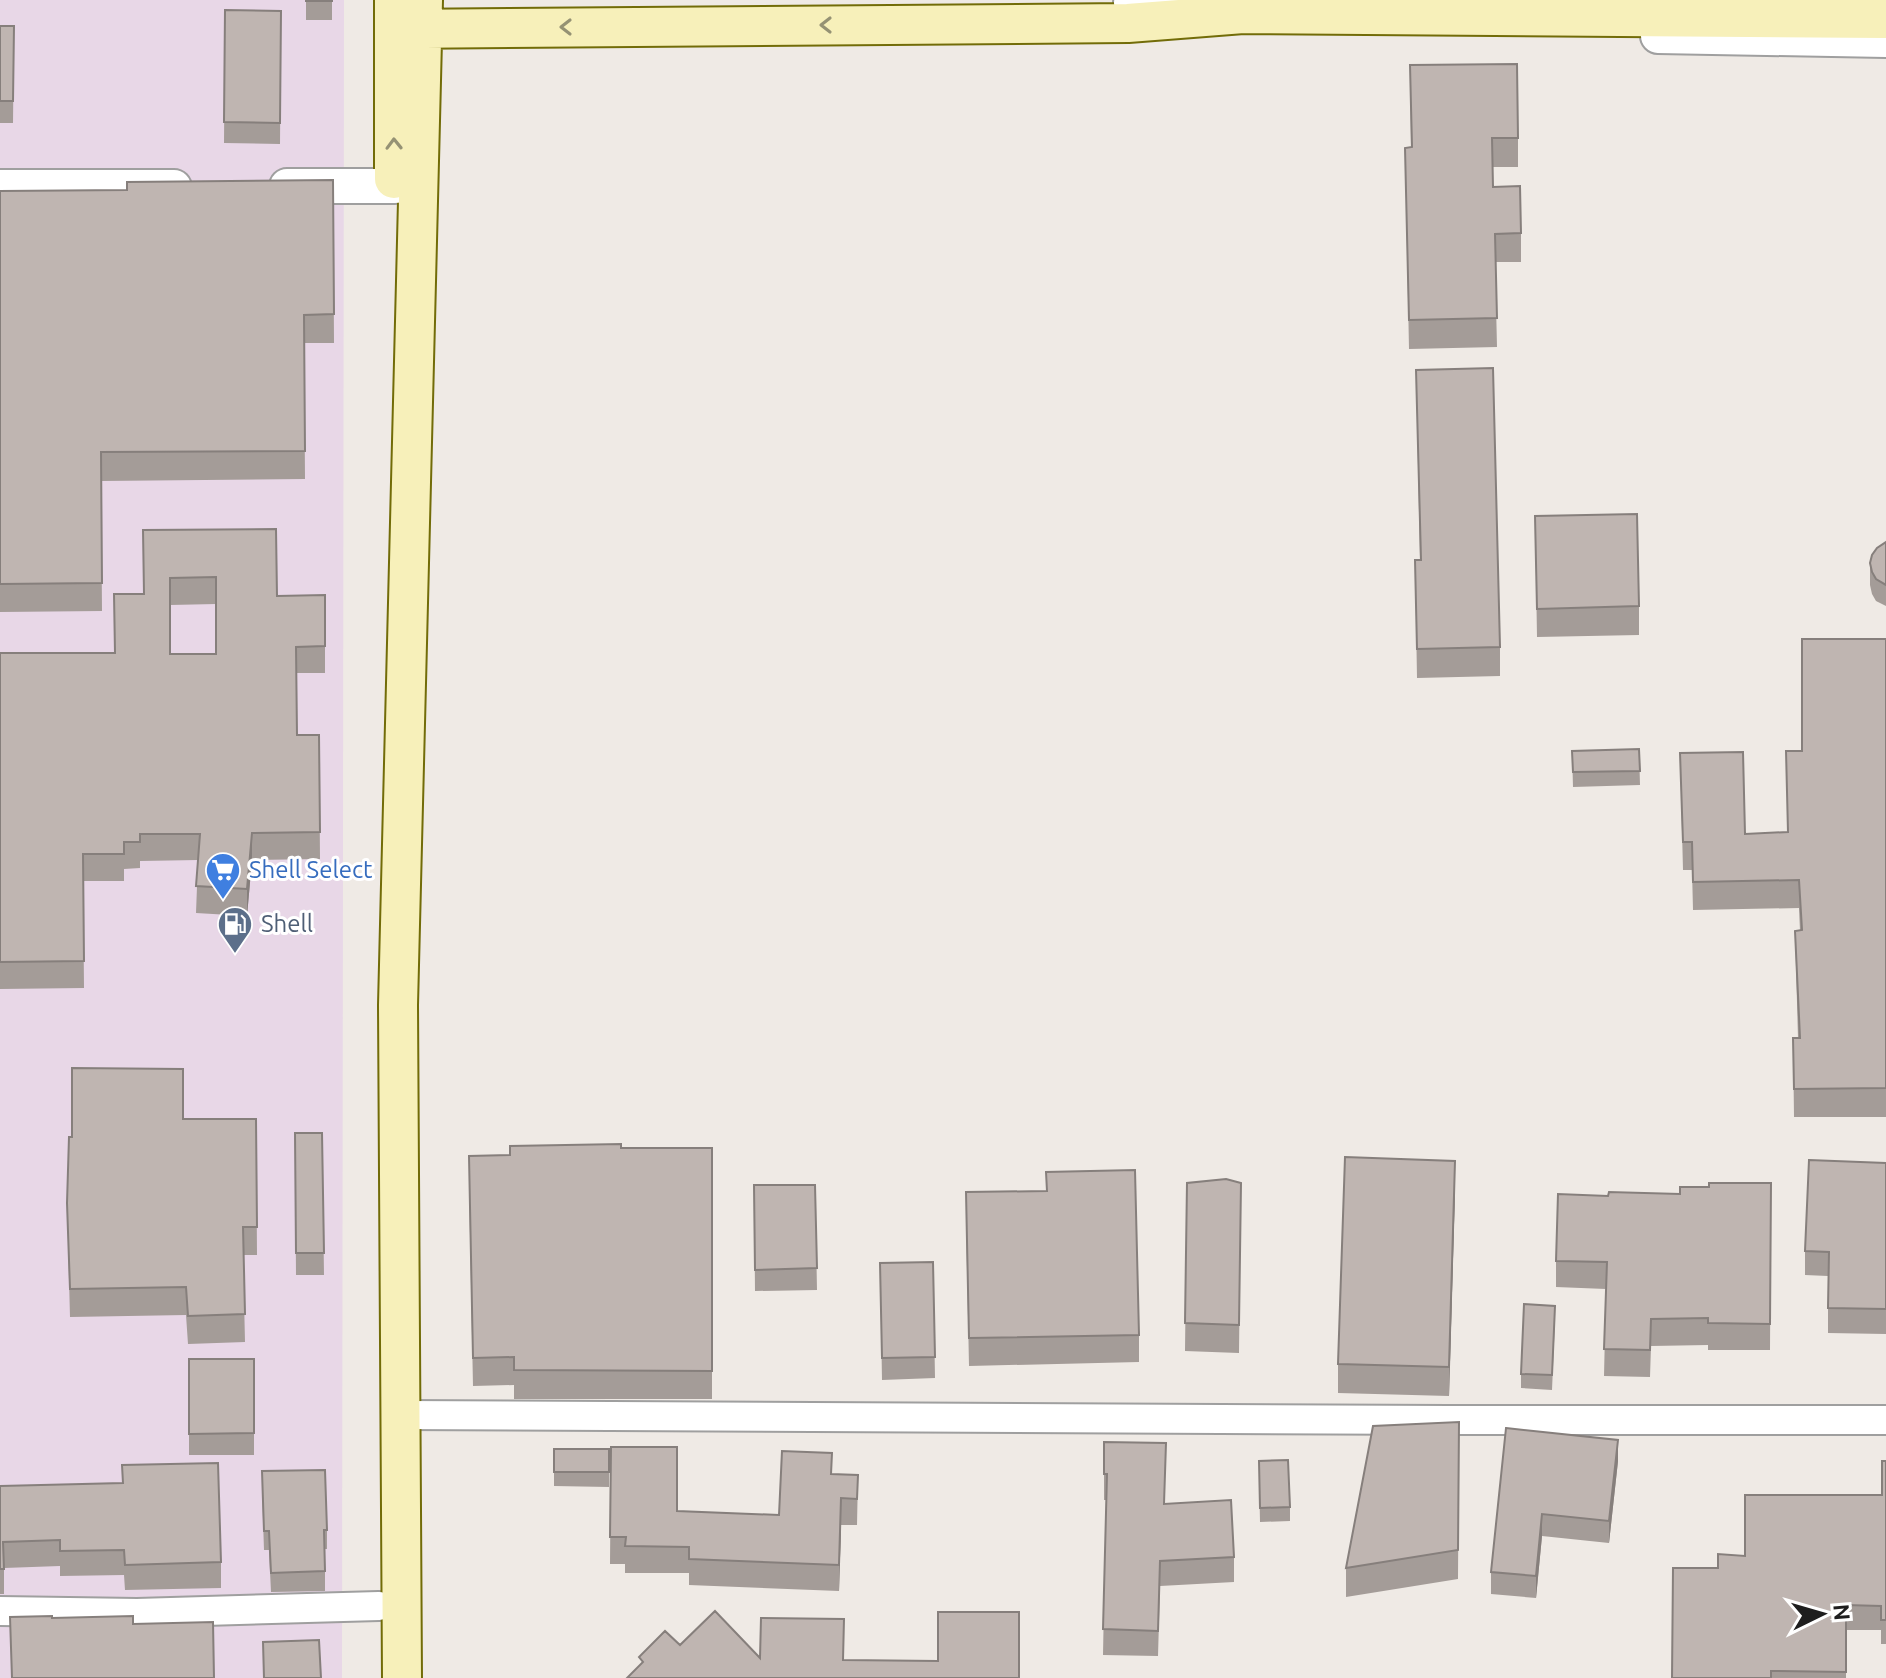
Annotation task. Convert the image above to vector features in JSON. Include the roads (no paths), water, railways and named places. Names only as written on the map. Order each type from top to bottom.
[{"type":"main road","points":[[835,0],[1130,13]]},
{"type":"main road","points":[[409,14],[1130,13],[1886,19]]},
{"type":"main road","points":[[402,1678],[380,1178],[378,1006],[395,186],[409,14]]},
{"type":"main road","points":[[380,1678],[379,1606],[390,1415],[398,1005],[409,14]]},
{"type":"street","points":[[1130,13],[1797,0]]},
{"type":"street","points":[[1130,13],[1342,31],[1886,40]]},
{"type":"street","points":[[253,187],[395,186]]},
{"type":"street","points":[[0,187],[205,187]]},
{"type":"street","points":[[390,1415],[1886,1420]]},
{"type":"street","points":[[0,1611],[137,1613],[379,1606]]},
{"type":"place","name":"Shell Select","points":[[223,901]]},
{"type":"place","name":"Shell","points":[[235,955]]}]
